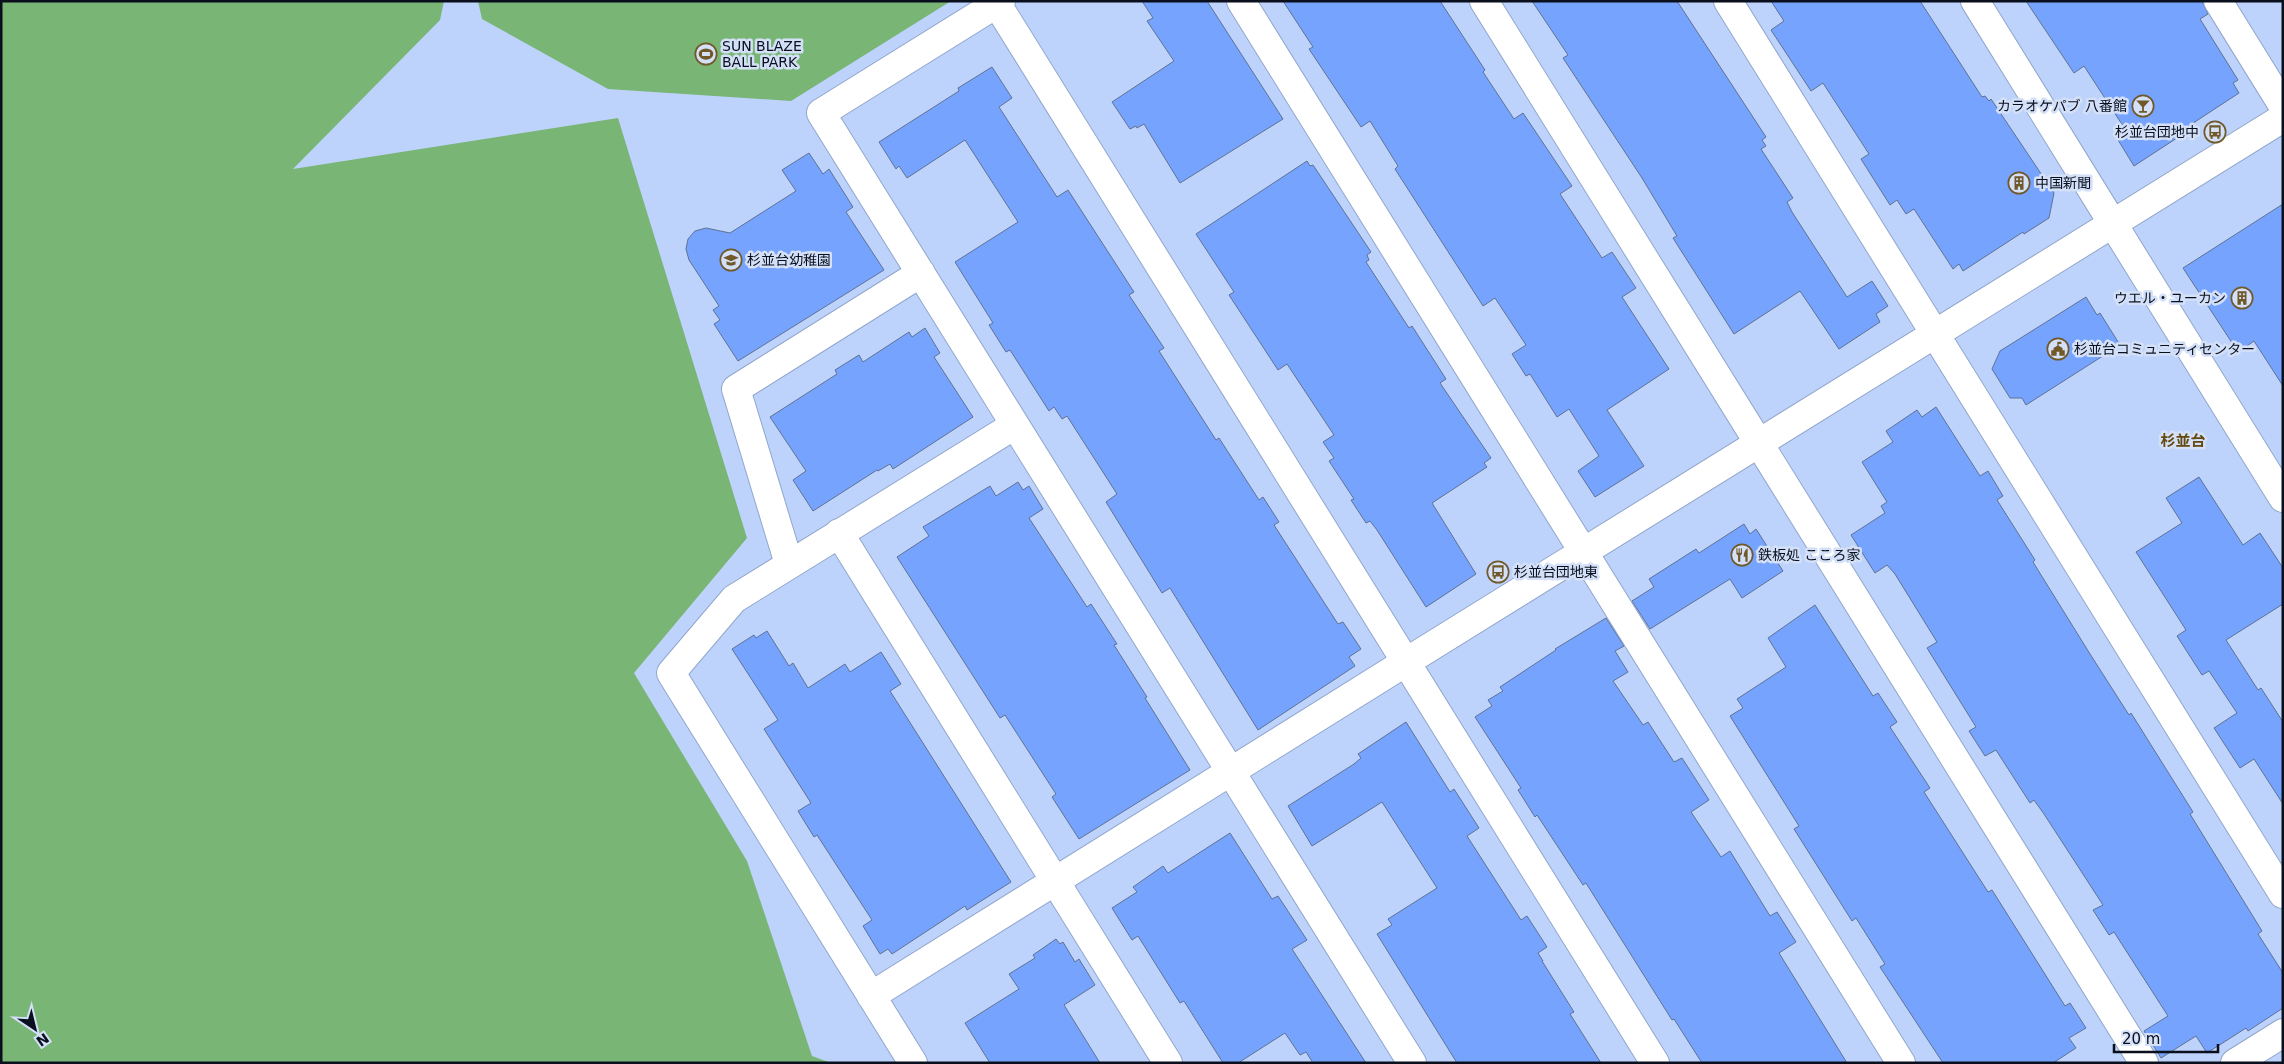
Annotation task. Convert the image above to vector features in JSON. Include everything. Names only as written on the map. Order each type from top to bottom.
[{"type":"street","points":[[1241,1],[1901,1063]]},
{"type":"street","points":[[1484,1],[2144,1063]]},
{"type":"street","points":[[1728,1],[2283,894]]},
{"type":"street","points":[[1975,1],[2283,498]]},
{"type":"street","points":[[2218,1],[2283,106]]},
{"type":"street","points":[[1412,1063],[821,113],[999,2],[1655,1063]]},
{"type":"street","points":[[871,996],[2283,118]]},
{"type":"street","points":[[789,564],[736,389],[921,273]]},
{"type":"street","points":[[913,1063],[671,673],[734,599],[1015,425]]},
{"type":"street","points":[[839,533],[1168,1063]]},
{"type":"street","points":[[2236,1063],[2283,1033]]},
{"type":"green space","points":[[1,1],[444,1],[440,20],[293,169],[618,118],[747,538],[634,673],[747,861],[812,1056],[831,1063],[1,1063]]},
{"type":"green space","name":"SUN BLAZE BALL PARK","points":[[478,1],[951,1],[791,101],[608,89],[482,19]]},
{"type":"building","points":[[1142,1],[1207,1],[1283,119],[1180,183],[1144,124],[1130,129],[1112,102],[1174,61],[1147,21],[1153,18]]},
{"type":"building","points":[[1283,1],[1440,1],[1514,119],[1523,113],[1572,186],[1560,194],[1602,258],[1612,252],[1636,288],[1622,297],[1669,369],[1607,410],[1644,466],[1595,497],[1578,471],[1599,456],[1569,409],[1557,417],[1530,374],[1526,376],[1512,354],[1526,345],[1495,298],[1483,306],[1395,169],[1398,166],[1370,121],[1361,127],[1309,49],[1313,47]]},
{"type":"building","points":[[1532,1],[1677,1],[1766,137],[1762,140],[1766,146],[1761,149],[1793,198],[1787,202],[1792,212],[1847,297],[1872,281],[1888,306],[1876,314],[1880,322],[1839,349],[1800,291],[1734,334],[1673,238],[1677,236],[1642,178],[1563,58],[1568,55]]},
{"type":"building","points":[[1771,1],[1920,1],[1982,97],[1985,96],[1989,101],[1991,99],[2054,193],[2049,218],[2024,234],[2023,232],[1963,271],[1959,264],[1953,269],[1914,209],[1906,214],[1897,200],[1890,205],[1861,159],[1869,154],[1823,83],[1811,91],[1771,30],[1784,21]]},
{"type":"building","points":[[2026,1],[2202,1],[2208,14],[2200,19],[2238,80],[2233,83],[2239,93],[2178,133],[2180,136],[2134,166],[2115,135],[2125,129],[2084,66],[2074,73]]},
{"type":"building","points":[[992,67],[1012,98],[999,107],[1057,197],[1068,190],[1134,292],[1129,295],[1164,348],[1159,351],[1216,440],[1219,438],[1259,500],[1263,497],[1279,522],[1274,525],[1338,624],[1343,622],[1361,649],[1349,657],[1355,666],[1258,730],[1170,588],[1162,593],[1106,502],[1117,494],[1067,416],[1062,419],[1054,407],[1049,411],[1010,350],[1006,352],[989,325],[993,323],[955,262],[1018,222],[965,140],[907,178],[899,166],[896,169],[879,142],[959,91],[958,88]]},
{"type":"building","points":[[809,153],[823,174],[829,169],[853,207],[846,212],[884,270],[738,361],[714,324],[720,320],[713,310],[719,306],[689,260],[686,249],[688,239],[695,231],[706,228],[730,233],[796,191],[782,170]]},
{"type":"building","points":[[1307,161],[1310,166],[1313,165],[1371,252],[1367,255],[1369,260],[1366,262],[1409,328],[1412,326],[1446,379],[1440,383],[1491,458],[1484,463],[1487,467],[1432,503],[1476,574],[1426,607],[1377,530],[1370,521],[1366,523],[1351,500],[1354,499],[1329,461],[1334,458],[1323,442],[1334,435],[1287,364],[1278,370],[1229,295],[1234,292],[1196,234]]},
{"type":"building","name":"ウエル・ユーカン","points":[[2283,204],[2283,386],[2254,341],[2238,352],[2183,268]]},
{"type":"building","name":"杉並台コミュニティセンター","points":[[2086,297],[2097,315],[2100,313],[2120,345],[2026,405],[2022,398],[2010,398],[1992,369],[2000,351]]},
{"type":"building","points":[[925,328],[940,353],[934,357],[973,417],[893,469],[890,464],[877,470],[813,511],[793,480],[806,471],[770,417],[837,374],[835,370],[859,355],[863,362],[909,332],[912,337]]},
{"type":"building","points":[[1936,407],[1980,476],[1988,471],[2003,496],[1997,500],[2035,560],[2033,562],[2129,715],[2131,713],[2193,812],[2190,814],[2262,931],[2258,934],[2283,973],[2283,1008],[2248,1031],[2246,1028],[2207,1053],[2196,1036],[2161,1058],[2144,1031],[2168,1016],[2114,932],[2109,935],[2093,910],[2103,905],[2044,814],[2034,800],[2030,803],[1996,750],[1985,756],[1969,731],[1976,727],[1927,648],[1937,642],[1895,574],[1887,565],[1875,573],[1851,535],[1885,513],[1881,506],[1887,502],[1862,462],[1893,442],[1886,431],[1917,410],[1922,417]]},
{"type":"building","points":[[2199,477],[2243,545],[2260,533],[2283,568],[2283,604],[2226,640],[2258,690],[2261,688],[2283,722],[2283,804],[2254,759],[2240,768],[2214,728],[2237,713],[2209,671],[2202,675],[2177,636],[2186,630],[2136,552],[2182,523],[2166,498]]},
{"type":"building","points":[[1018,482],[1023,490],[1029,486],[1043,509],[1029,518],[1087,607],[1091,604],[1117,644],[1114,645],[1190,770],[1079,839],[1052,797],[1056,794],[1005,715],[1000,718],[897,557],[929,536],[923,527],[990,486],[996,496]]},
{"type":"building","points":[[1744,524],[1750,534],[1756,529],[1783,571],[1742,598],[1730,579],[1650,629],[1632,601],[1654,587],[1649,579],[1696,549],[1699,553]]},
{"type":"building","points":[[1815,605],[1873,696],[1878,693],[1897,722],[1890,727],[1930,788],[1924,792],[1988,892],[1992,890],[2065,1006],[2070,1003],[2086,1028],[2069,1038],[2076,1048],[2053,1063],[1943,1063],[1880,967],[1885,964],[1856,918],[1852,921],[1794,829],[1799,826],[1730,716],[1743,708],[1737,699],[1786,667],[1768,638]]},
{"type":"building","points":[[1606,618],[1624,646],[1615,651],[1628,672],[1613,681],[1643,725],[1648,722],[1674,762],[1682,758],[1709,800],[1691,812],[1721,857],[1730,851],[1770,916],[1777,912],[1796,942],[1779,953],[1847,1063],[1702,1063],[1674,1019],[1672,1020],[1586,883],[1583,885],[1537,815],[1535,817],[1518,790],[1521,788],[1475,717],[1492,706],[1488,700],[1503,691],[1500,687],[1555,649]]},
{"type":"building","points":[[767,631],[789,666],[793,663],[808,688],[845,664],[850,672],[881,652],[901,684],[890,691],[1011,882],[967,910],[965,906],[892,954],[888,949],[880,954],[863,926],[872,920],[817,835],[814,837],[798,811],[811,803],[764,729],[778,720],[732,649],[754,635],[756,638]]},
{"type":"building","points":[[1406,722],[1450,792],[1454,789],[1479,828],[1467,836],[1521,920],[1527,916],[1547,947],[1538,953],[1574,1012],[1570,1014],[1601,1063],[1457,1063],[1377,934],[1392,925],[1388,919],[1437,888],[1382,802],[1312,846],[1288,806],[1354,764],[1361,758],[1358,754]]},
{"type":"building","points":[[1230,833],[1272,899],[1278,896],[1307,940],[1292,949],[1366,1063],[1313,1063],[1306,1052],[1300,1055],[1285,1033],[1238,1063],[1223,1063],[1184,1001],[1180,1003],[1138,936],[1132,940],[1112,908],[1137,892],[1133,887],[1163,866],[1168,873]]},
{"type":"building","points":[[1056,939],[1060,944],[1063,942],[1075,962],[1079,959],[1095,985],[1064,1005],[1100,1063],[990,1063],[965,1023],[1019,989],[1009,974],[1035,958],[1033,955]]},
{"type":"place","name":"SUN BLAZE BALL PARK","points":[[706,54]]},
{"type":"place","name":"カラオケパブ 八番館","points":[[2143,106]]},
{"type":"place","name":"杉並台団地中","points":[[2215,132]]},
{"type":"place","name":"中国新聞","points":[[2019,183]]},
{"type":"place","name":"杉並台幼稚園","points":[[731,260]]},
{"type":"place","name":"ウエル・ユーカン","points":[[2242,298]]},
{"type":"place","name":"杉並台コミュニティセンター","points":[[2058,349]]},
{"type":"place","name":"鉄板処 こころ家","points":[[1742,555]]},
{"type":"place","name":"杉並台団地東","points":[[1498,572]]},
{"type":"district","name":"杉並台","points":[[2183,441]]}]
